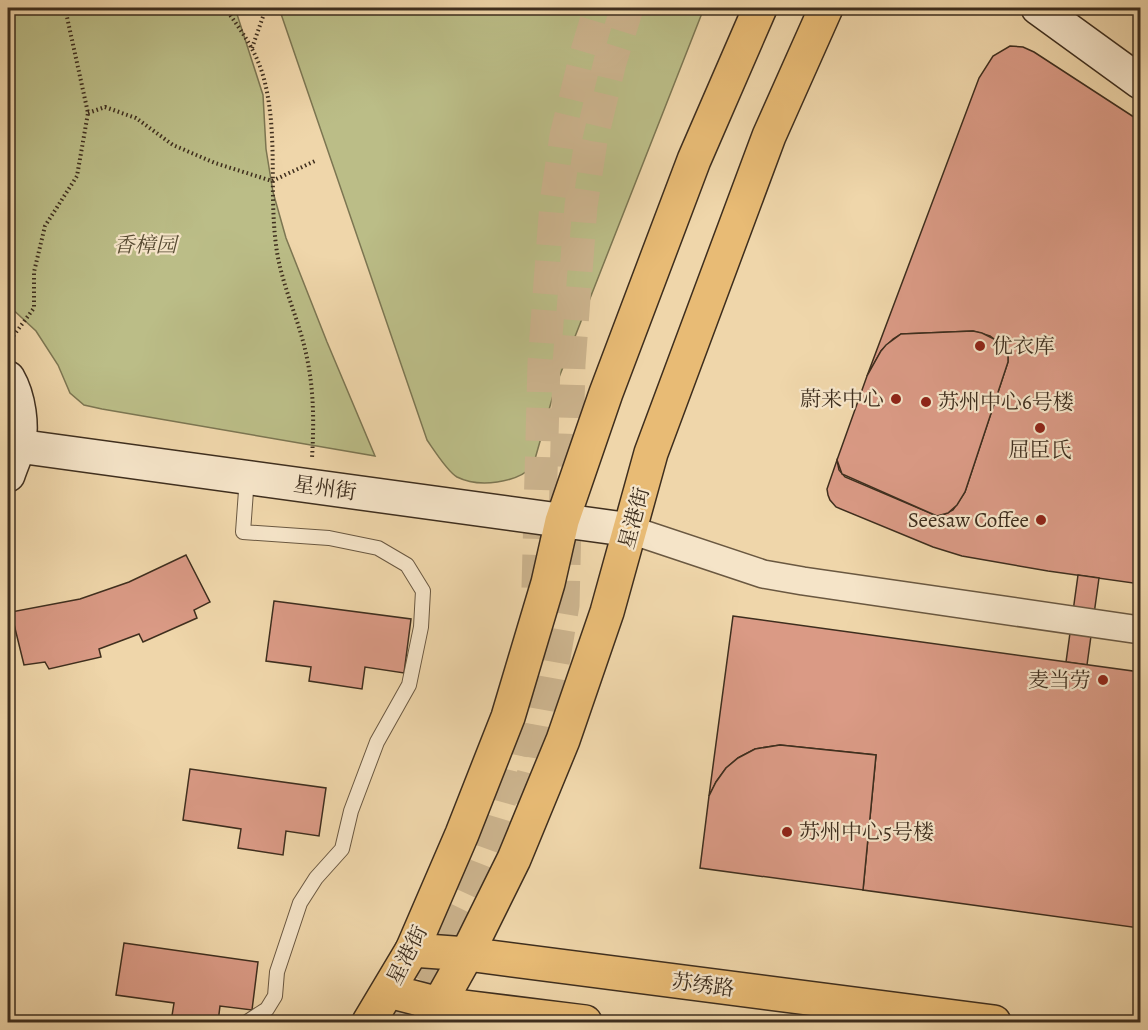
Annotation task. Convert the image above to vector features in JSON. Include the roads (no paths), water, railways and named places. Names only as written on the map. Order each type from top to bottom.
[{"type":"main road","name":"星港街","points":[[369,1023],[412,950],[462,834],[508,717],[545,594],[562,521],[606,393],[694,160],[760,8]]},
{"type":"main road","name":"星港街","points":[[434,1013],[467,954],[514,859],[563,740],[607,612],[651,453],[776,118],[826,8]]},
{"type":"main road","name":"苏绣路","points":[[412,950],[467,954],[994,1023]]},
{"type":"main road","points":[[389,991],[434,1013],[585,1023]]},
{"type":"street","points":[[1038,8],[1140,82]]},
{"type":"street","points":[[8,378],[20,415],[13,461]]},
{"type":"street","name":"星州街","points":[[13,461],[247,477],[631,530]]},
{"type":"street","points":[[631,530],[763,574],[1140,630]]},
{"type":"lane","points":[[247,477],[243,532],[329,538],[378,548],[407,565],[423,591],[421,627],[409,685],[376,742],[351,811],[342,849],[316,878],[300,903],[277,972],[275,996],[267,1008],[247,1023]]},
{"type":"tunnel","points":[[538,588],[544,363],[556,203],[566,136],[600,8]]},
{"type":"tunnel","points":[[525,806],[535,768],[563,605],[569,364],[581,206],[591,141],[610,62],[627,8]]},
{"type":"tunnel","points":[[395,1022],[444,938],[475,872],[501,797],[521,707]]},
{"type":"place","name":"优衣库","points":[[980,346]]},
{"type":"place","name":"蔚来中心","points":[[896,399]]},
{"type":"place","name":"苏州中心6号楼","points":[[926,402]]},
{"type":"place","name":"屈臣氏","points":[[1040,428]]},
{"type":"place","name":"Seesaw Coffee","points":[[1041,520]]},
{"type":"place","name":"麦当劳","points":[[1103,680]]},
{"type":"place","name":"苏州中心5号楼","points":[[787,832]]},
{"type":"park label","name":"香樟园","points":[[145,245]]}]
